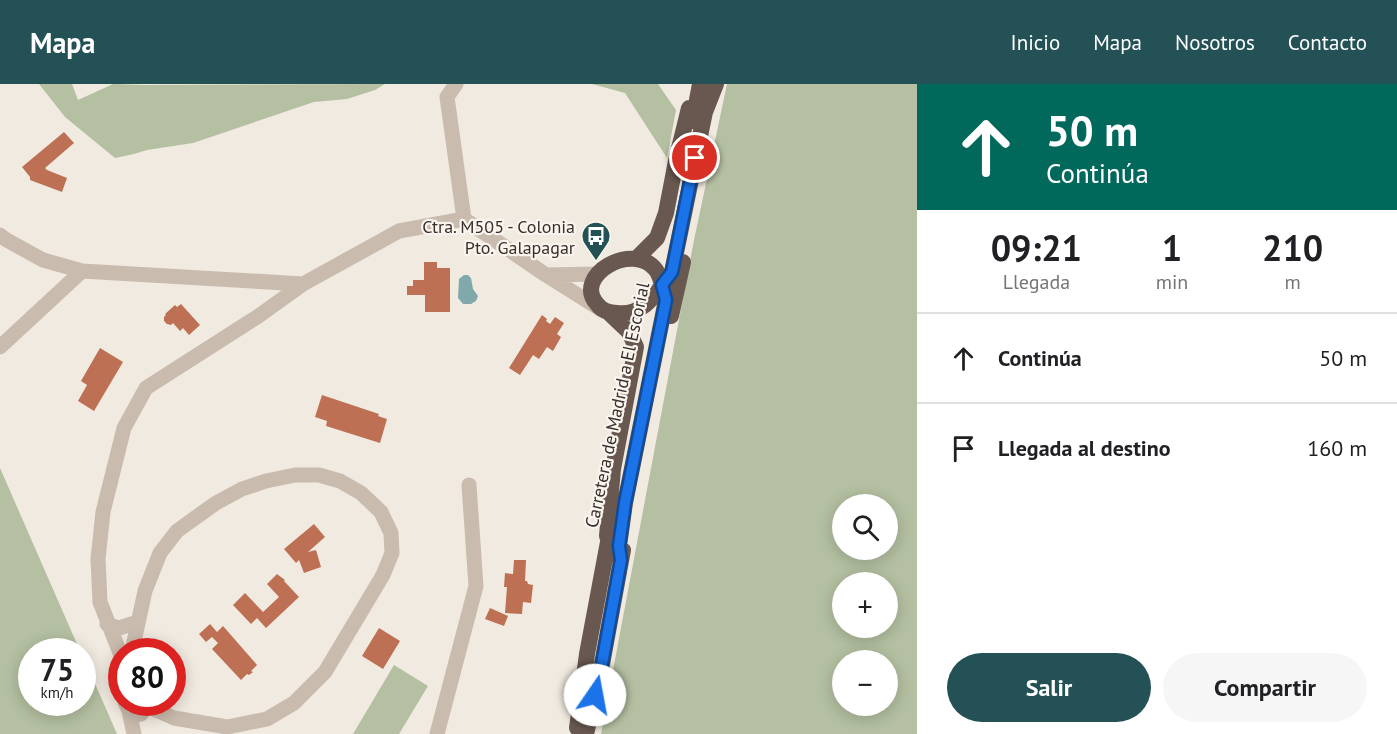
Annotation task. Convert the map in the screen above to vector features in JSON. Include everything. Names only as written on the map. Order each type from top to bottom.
[{"type":"highway","points":[[637,258],[657,238],[666,213],[694,84]]},
{"type":"highway","name":"Carretera de Madrid a El Escorial","points":[[586,734],[600,675],[613,559],[700,84]]},
{"type":"highway","points":[[605,311],[621,314],[648,304],[672,272],[705,112],[717,84]]},
{"type":"highway","name":"Carretera de Madrid a El Escorial","points":[[577,734],[587,654],[613,559],[717,84]]},
{"type":"highway","points":[[613,559],[613,469],[636,347],[629,332],[591,299],[590,285],[597,274],[609,265],[625,259],[637,258],[648,262],[657,271],[662,285]]},
{"type":"street","points":[[456,84],[447,97],[464,219]]},
{"type":"street","points":[[113,638],[100,602],[98,559],[103,512],[124,428],[146,388],[260,315],[303,284],[399,231],[464,219],[605,311]]},
{"type":"street","points":[[0,235],[43,260],[82,271],[303,284]]},
{"type":"street","points":[[0,346],[82,271]]},
{"type":"street","points":[[546,274],[597,274]]},
{"type":"street","points":[[135,638],[144,591],[160,553],[177,531],[216,503],[242,489],[295,475],[319,475],[340,481],[361,493],[381,512],[391,533],[392,553],[383,575],[325,672],[294,703],[267,719],[227,727],[167,716]]},
{"type":"street","points":[[437,734],[476,586],[469,485]]},
{"type":"street","points":[[107,624],[119,628],[138,622]]},
{"type":"street","points":[[134,734],[137,716]]},
{"type":"street","points":[[140,716],[143,734]]},
{"type":"green space","points":[[39,84],[72,84],[78,100],[113,84],[385,84],[375,90],[347,99],[314,102],[193,143],[147,150],[115,158],[65,117]]},
{"type":"green space","points":[[592,84],[658,84],[676,110],[667,158],[625,93]]},
{"type":"green space","points":[[727,84],[917,84],[917,734],[601,734],[694,240]]},
{"type":"green space","points":[[0,468],[74,638],[18,638],[18,716],[96,716],[96,686],[117,734],[0,734]]},
{"type":"green space","points":[[394,665],[428,686],[399,734],[353,734]]},
{"type":"water","points":[[464,275],[471,278],[473,289],[478,296],[471,304],[463,304],[458,298],[459,279]]},
{"type":"building","points":[[64,132],[74,143],[45,168],[67,178],[62,192],[30,180],[22,167]]},
{"type":"building","points":[[424,262],[437,262],[437,268],[450,268],[450,312],[425,312],[425,295],[407,295],[407,286],[413,286],[413,280],[424,280]]},
{"type":"building","points":[[181,304],[200,325],[189,335],[183,328],[180,331],[173,323],[171,325],[164,321],[165,314],[175,305],[177,307]]},
{"type":"building","points":[[542,315],[550,324],[555,317],[564,323],[557,334],[561,337],[553,351],[547,347],[539,359],[533,355],[520,375],[509,368]]},
{"type":"building","points":[[100,348],[123,362],[94,411],[78,401],[87,385],[81,381]]},
{"type":"building","points":[[322,395],[379,414],[378,416],[387,419],[380,443],[326,426],[327,421],[315,417]]},
{"type":"building","points":[[314,524],[325,537],[308,552],[316,550],[321,567],[304,573],[299,560],[296,563],[284,549]]},
{"type":"building","points":[[514,560],[526,560],[525,581],[533,585],[531,603],[523,602],[522,614],[505,613],[507,587],[504,587],[505,573],[513,574]]},
{"type":"building","points":[[277,574],[299,597],[266,628],[257,618],[251,624],[233,605],[245,593],[263,612],[279,597],[267,584]]},
{"type":"building","points":[[490,608],[508,616],[504,626],[485,619]]},
{"type":"building","points":[[210,624],[217,632],[223,626],[257,665],[251,671],[253,672],[241,680],[212,649],[218,643],[212,637],[206,642],[199,634]]},
{"type":"building","points":[[379,628],[400,641],[383,669],[362,656]]},
{"type":"place","name":"Ctra. M505 - Colonia Pto. Galapagar","points":[[596,262]]},
{"type":"route","points":[[595,695],[621,560],[619,546],[625,503],[666,300],[662,285],[672,272],[695,158]]}]
